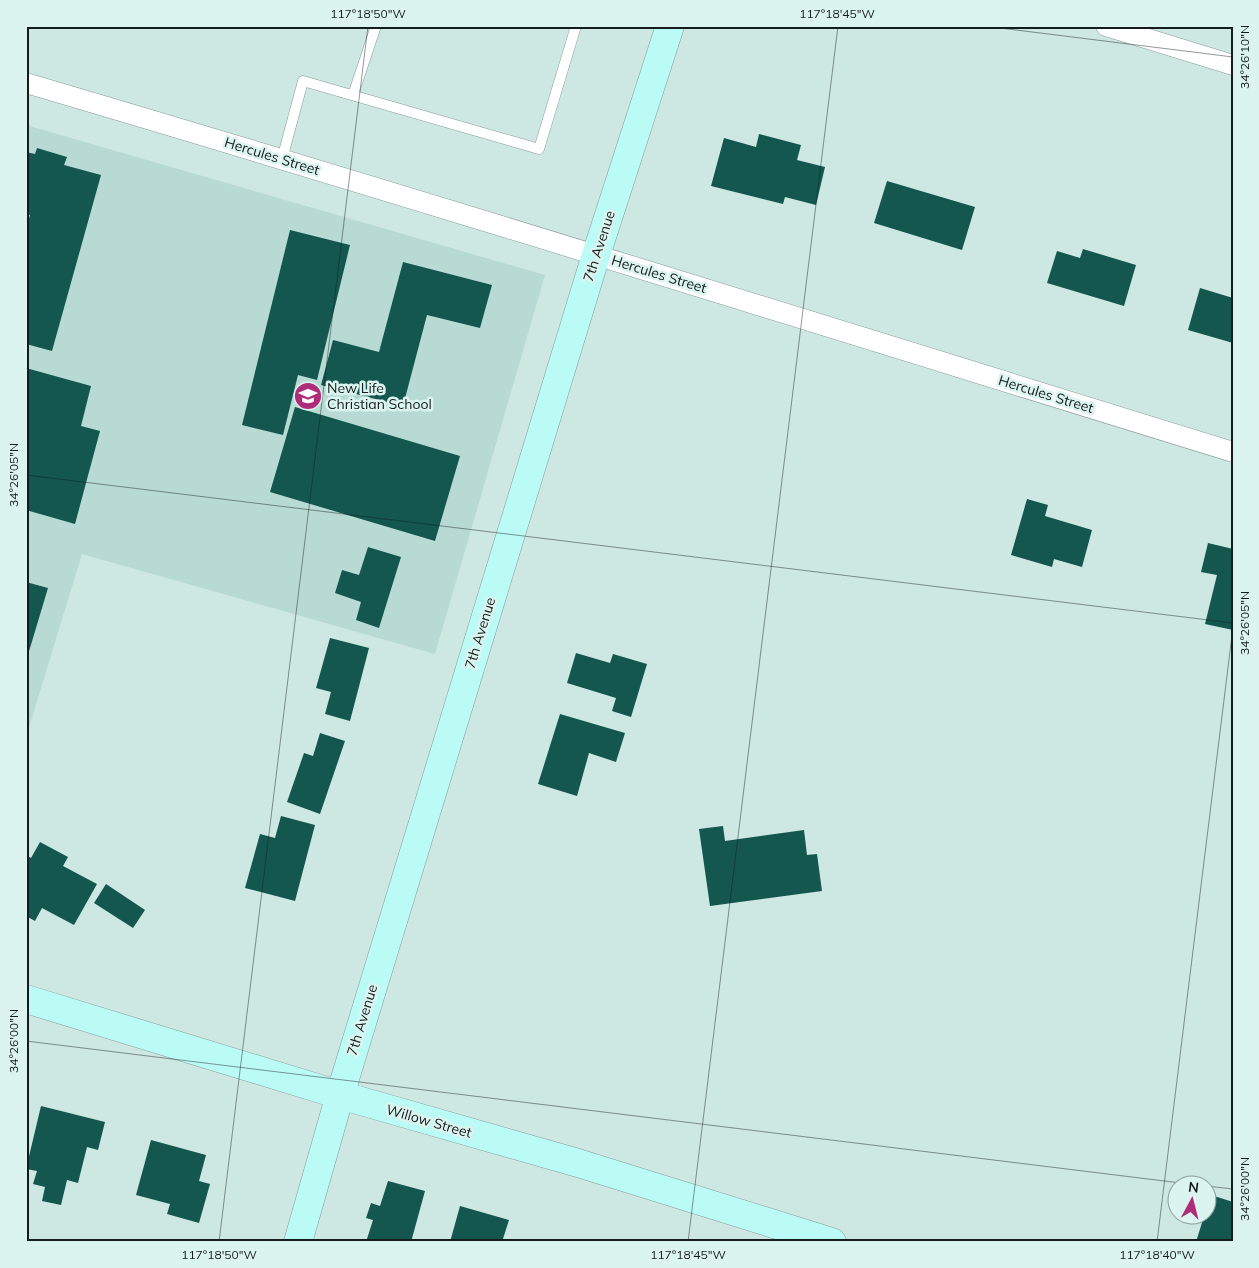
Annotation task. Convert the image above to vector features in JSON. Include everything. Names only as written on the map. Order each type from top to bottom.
[{"type":"street","name":"7th Avenue","points":[[298,1242],[340,1095],[596,254],[670,26]]},
{"type":"street","points":[[1106,26],[1233,65]]},
{"type":"street","name":"Hercules Street","points":[[26,83],[282,158],[1233,452]]},
{"type":"street","name":"Willow Street","points":[[26,999],[340,1095],[578,1163],[832,1242]]},
{"type":"lane","points":[[353,95],[376,26]]},
{"type":"lane","points":[[282,158],[303,81],[539,148],[576,26]]},
{"type":"shaded area","points":[[26,125],[545,275],[435,654],[82,554],[26,737]]},
{"type":"building","points":[[759,134],[801,145],[797,160],[825,167],[816,205],[785,197],[783,204],[711,186],[724,138],[756,147]]},
{"type":"building","points":[[37,148],[67,157],[64,165],[101,175],[52,351],[26,344],[26,229],[30,215],[26,214],[26,152],[35,154]]},
{"type":"building","points":[[887,181],[975,207],[962,250],[874,223]]},
{"type":"building","points":[[290,230],[350,245],[317,380],[298,375],[283,435],[242,425]]},
{"type":"building","points":[[1083,249],[1136,265],[1124,306],[1047,283],[1057,251],[1080,258]]},
{"type":"building","points":[[403,262],[492,285],[480,328],[427,315],[403,406],[321,385],[333,340],[379,352]]},
{"type":"building","points":[[1200,288],[1233,298],[1233,343],[1188,330]]},
{"type":"building","points":[[26,368],[91,386],[81,426],[100,431],[75,524],[26,510]]},
{"type":"building","points":[[295,407],[460,456],[435,541],[270,492]]},
{"type":"building","points":[[1027,499],[1048,505],[1045,516],[1092,530],[1082,567],[1054,559],[1052,567],[1011,555]]},
{"type":"building","points":[[1208,543],[1233,549],[1233,630],[1205,624],[1217,575],[1201,572]]},
{"type":"building","points":[[368,547],[401,557],[379,628],[356,620],[361,602],[335,593],[342,570],[359,575]]},
{"type":"building","points":[[26,582],[48,588],[27,658],[26,658]]},
{"type":"building","points":[[330,638],[369,648],[350,721],[325,714],[331,692],[316,688]]},
{"type":"building","points":[[576,653],[610,663],[613,654],[647,664],[631,717],[612,711],[616,698],[567,683]]},
{"type":"building","points":[[560,714],[625,733],[616,762],[589,753],[577,796],[538,784]]},
{"type":"building","points":[[320,733],[345,741],[320,814],[287,802],[304,753],[313,756]]},
{"type":"building","points":[[281,816],[315,825],[295,901],[245,888],[260,834],[275,838]]},
{"type":"building","points":[[723,826],[725,841],[804,830],[807,855],[817,854],[822,891],[710,906],[699,829]]},
{"type":"building","points":[[40,842],[68,857],[63,866],[97,884],[74,925],[42,908],[35,921],[26,916],[26,855],[31,858]]},
{"type":"building","points":[[106,884],[145,910],[133,928],[94,903]]},
{"type":"building","points":[[41,1106],[105,1122],[98,1150],[87,1147],[78,1183],[67,1180],[61,1205],[42,1201],[45,1187],[33,1184],[37,1171],[26,1169]]},
{"type":"building","points":[[151,1140],[206,1155],[199,1181],[210,1184],[199,1223],[167,1214],[170,1204],[136,1195]]},
{"type":"building","points":[[388,1181],[425,1191],[411,1242],[366,1242],[373,1220],[366,1218],[371,1203],[380,1206]]},
{"type":"building","points":[[1216,1197],[1233,1202],[1232,1242],[1196,1242],[1201,1226],[1216,1226]]},
{"type":"building","points":[[460,1206],[509,1220],[502,1242],[450,1242]]},
{"type":"place","name":"New Life Christian School","points":[[308,396]]}]
